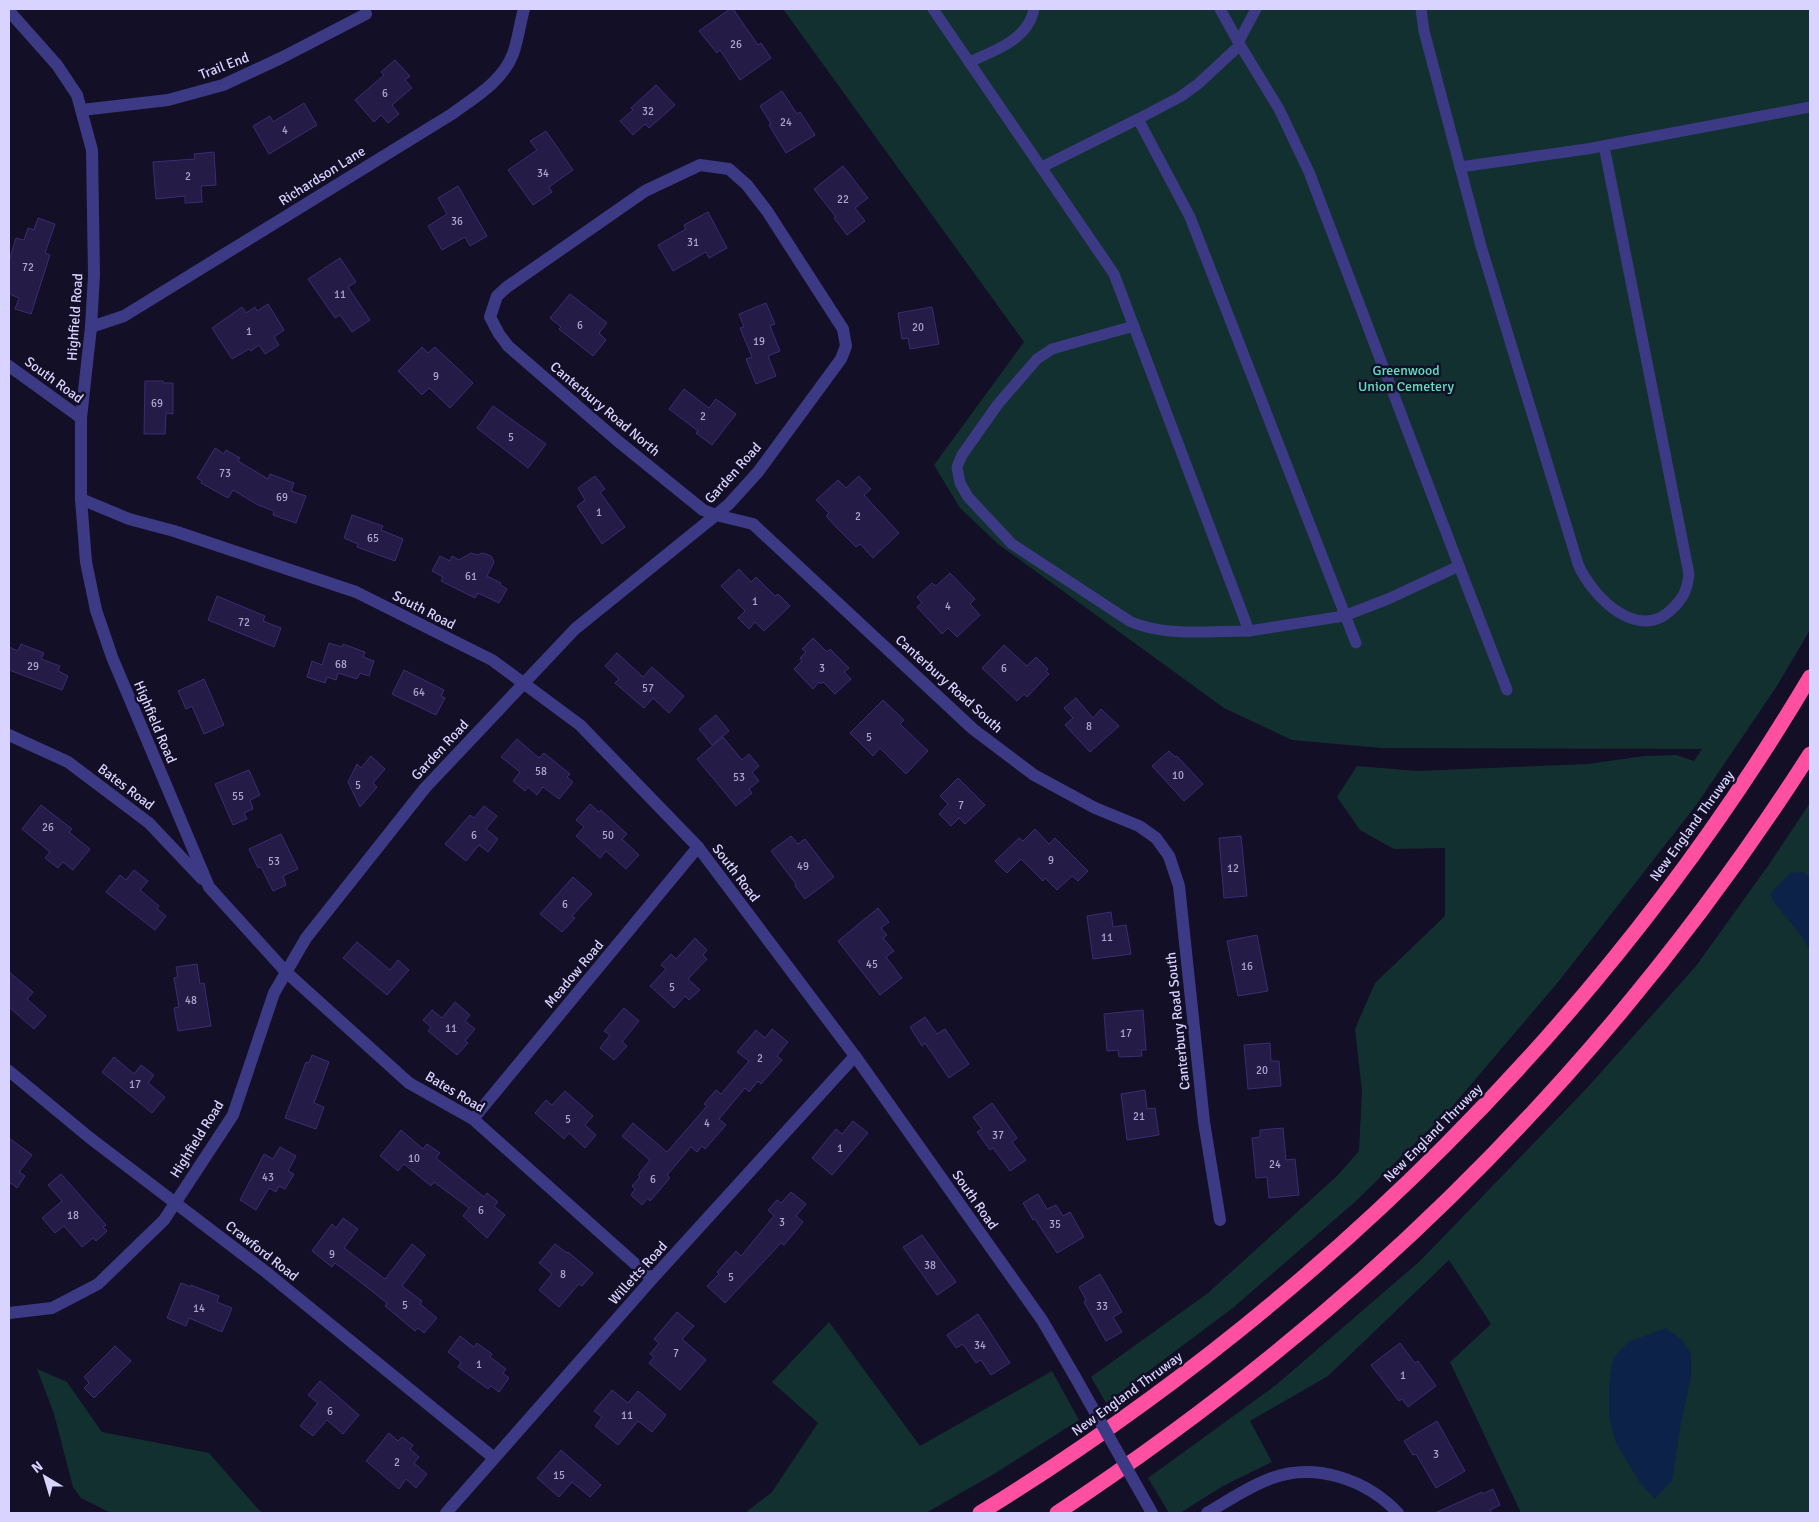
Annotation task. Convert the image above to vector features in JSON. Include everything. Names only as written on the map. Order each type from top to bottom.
[{"type":"highway","name":"New England Thruway","points":[[980,1513],[1090,1442],[1220,1346],[1293,1286],[1439,1152],[1554,1027],[1651,910],[1734,796],[1810,677]]},
{"type":"highway","points":[[1757,834],[1810,754]]},
{"type":"highway","points":[[1057,1513],[1166,1437],[1276,1353],[1354,1287],[1452,1196],[1517,1130],[1612,1023],[1678,942],[1810,765]]},
{"type":"street","name":"Richardson Lane","points":[[91,327],[124,316],[452,114],[486,90],[502,74],[513,54],[524,9]]},
{"type":"street","name":"Highfield Road","points":[[9,11],[57,65],[77,95],[92,150],[94,275],[91,327],[81,418],[81,499],[86,562],[96,610],[112,657],[209,887],[286,972],[274,993],[233,1115],[164,1220],[98,1284],[52,1308],[9,1313]]},
{"type":"street","name":"Trail End","points":[[82,110],[168,100],[223,85],[281,58],[366,14]]},
{"type":"street","name":"Garden Road","points":[[286,972],[306,938],[426,788],[523,683],[575,629],[729,504],[758,472],[841,360],[846,346],[843,330],[767,211],[747,186],[728,169],[700,164],[653,187],[507,287],[497,296],[491,311]]},
{"type":"street","name":"Canterbury Road North","points":[[491,311],[490,317],[508,346],[619,442],[703,510],[716,515]]},
{"type":"street","name":"South Road","points":[[9,366],[81,418]]},
{"type":"street","name":"South Road","points":[[81,499],[129,519],[174,531],[356,592],[492,660],[580,725],[698,847],[855,1056],[1042,1320],[1152,1513]]},
{"type":"street","name":"Canterbury Road South","points":[[716,515],[753,524],[973,729],[1034,775],[1095,808],[1139,826],[1156,838],[1169,856],[1179,886],[1204,1122],[1220,1220]]},
{"type":"street","name":"Bates Road","points":[[9,735],[68,762],[149,823],[209,887]]},
{"type":"street","name":"Meadow Road","points":[[473,1119],[698,847]]},
{"type":"street","name":"Bates Road","points":[[286,972],[409,1083],[473,1119],[652,1279]]},
{"type":"street","name":"Willetts Road","points":[[446,1513],[652,1279],[855,1056]]},
{"type":"street","name":"Crawford Road","points":[[9,1070],[90,1138],[266,1272],[494,1458]]},
{"type":"street","points":[[1208,1513],[1273,1477],[1315,1473],[1337,1476],[1357,1482],[1375,1493],[1398,1513]]},
{"type":"lane","points":[[933,9],[1114,274],[1249,631]]},
{"type":"lane","points":[[969,62],[1015,39],[1026,28],[1034,9]]},
{"type":"lane","points":[[1220,9],[1279,108],[1309,172],[1507,690]]},
{"type":"lane","points":[[1042,168],[1138,119],[1198,84],[1239,43],[1256,9]]},
{"type":"lane","points":[[1420,9],[1424,31],[1487,265],[1584,577],[1606,604],[1625,616],[1639,621],[1654,619],[1668,613],[1678,603],[1687,589],[1689,574],[1604,146]]},
{"type":"lane","points":[[1460,167],[1604,146],[1810,107]]},
{"type":"lane","points":[[1138,119],[1190,217],[1356,643]]},
{"type":"lane","points":[[1134,326],[1052,349],[1037,359],[998,404],[962,455],[957,467],[960,483],[968,497],[1012,544],[1131,622],[1163,631],[1249,631],[1344,616],[1388,599],[1459,566]]},
{"type":"green space","name":"Greenwood Union Cemetery","points":[[783,9],[1810,9],[1810,630],[1777,686],[1697,804],[1559,981],[1451,1108],[1356,1201],[1234,1307],[1106,1403],[1091,1377],[1208,1293],[1338,1175],[1359,1151],[1362,1091],[1355,1029],[1375,983],[1445,916],[1445,848],[1394,849],[1360,830],[1337,797],[1357,766],[1417,771],[1588,764],[1644,756],[1676,755],[1694,761],[1702,749],[1381,748],[1292,740],[1224,708],[998,544],[960,508],[934,465],[1024,342]]},
{"type":"green space","points":[[1810,803],[1810,1513],[1521,1513],[1450,1362],[1491,1324],[1449,1260],[1328,1376],[1250,1421],[1272,1462],[1223,1486],[1180,1513],[1169,1513],[1148,1478],[1276,1385],[1420,1261],[1587,1088],[1696,966],[1770,863]]},
{"type":"green space","points":[[829,1322],[920,1446],[1052,1371],[1079,1420],[994,1474],[926,1513],[745,1513],[772,1492],[818,1423],[772,1382]]},
{"type":"green space","points":[[37,1369],[67,1382],[102,1432],[209,1453],[263,1513],[111,1513],[81,1498],[73,1487],[54,1414]]},
{"type":"water","points":[[1804,872],[1810,878],[1810,950],[1800,934],[1773,901],[1770,894],[1790,873]]},
{"type":"water","points":[[1666,1328],[1682,1340],[1691,1354],[1691,1376],[1672,1481],[1655,1499],[1640,1483],[1616,1443],[1609,1418],[1609,1383],[1613,1358],[1628,1342]]},
{"type":"building","points":[[730,9],[733,9],[758,45],[761,43],[771,58],[740,80],[720,50],[717,53],[699,31]]},
{"type":"building","points":[[395,60],[410,76],[405,80],[412,88],[392,105],[399,114],[388,123],[381,115],[374,122],[355,100],[384,75],[381,72]]},
{"type":"building","points":[[656,85],[675,105],[649,128],[645,124],[633,135],[620,121]]},
{"type":"building","points":[[782,91],[797,114],[800,112],[815,135],[786,153],[760,106]]},
{"type":"building","points":[[304,103],[317,125],[269,154],[253,126],[270,116],[273,122]]},
{"type":"building","points":[[546,131],[573,170],[549,187],[552,192],[533,205],[508,170],[537,150],[530,141]]},
{"type":"building","points":[[214,152],[216,185],[201,186],[202,202],[185,203],[185,196],[156,199],[153,162],[195,159],[194,154]]},
{"type":"building","points":[[843,166],[868,198],[855,208],[865,221],[847,235],[834,218],[836,217],[814,189]]},
{"type":"building","points":[[458,186],[487,236],[470,246],[465,237],[442,250],[428,226],[447,214],[438,198]]},
{"type":"building","points":[[708,212],[727,248],[709,258],[706,252],[673,271],[658,245],[686,229],[684,225]]},
{"type":"building","points":[[38,218],[55,224],[45,253],[50,255],[31,314],[15,309],[19,298],[9,294],[9,261],[16,238],[24,240],[28,228],[34,230]]},
{"type":"building","points":[[340,258],[356,282],[348,287],[370,320],[352,332],[340,315],[335,318],[308,279]]},
{"type":"building","points":[[570,294],[607,323],[599,333],[606,340],[593,356],[559,329],[561,327],[550,318]]},
{"type":"building","points":[[766,303],[775,324],[770,326],[780,351],[768,356],[776,376],[756,384],[746,359],[752,357],[740,328],[744,327],[739,314]]},
{"type":"building","points":[[268,304],[284,330],[274,337],[279,345],[265,354],[259,345],[251,351],[249,349],[232,359],[212,328],[242,307],[246,313],[255,307],[257,311]]},
{"type":"building","points":[[932,307],[939,344],[910,349],[908,338],[902,339],[898,313]]},
{"type":"building","points":[[422,347],[428,353],[435,347],[473,383],[450,408],[429,388],[422,395],[398,371]]},
{"type":"building","points":[[145,381],[173,383],[173,414],[166,413],[165,434],[144,434]]},
{"type":"building","points":[[684,389],[709,408],[716,399],[736,414],[712,445],[696,433],[698,431],[669,409]]},
{"type":"building","points":[[493,406],[546,444],[528,468],[477,428]]},
{"type":"building","points":[[215,448],[224,454],[226,450],[240,458],[238,461],[268,479],[270,474],[294,483],[291,491],[306,496],[296,523],[273,515],[274,511],[258,505],[233,490],[228,498],[201,483],[202,481],[197,478]]},
{"type":"building","points":[[595,476],[605,489],[600,492],[625,527],[602,544],[577,506],[585,500],[578,488]]},
{"type":"building","points":[[859,476],[871,489],[864,495],[899,533],[873,558],[860,544],[856,547],[836,527],[826,516],[829,513],[816,500],[838,480],[846,488]]},
{"type":"building","points":[[352,515],[383,526],[381,530],[403,539],[395,561],[357,547],[358,544],[344,538]]},
{"type":"building","points":[[471,553],[477,555],[483,553],[491,556],[494,562],[487,576],[501,583],[500,585],[507,589],[499,603],[478,593],[475,598],[441,581],[443,577],[432,571],[440,556],[450,561],[452,556],[459,560]]},
{"type":"building","points":[[739,569],[751,582],[756,577],[775,596],[778,594],[790,606],[764,631],[755,622],[749,629],[738,618],[745,611],[721,586]]},
{"type":"building","points":[[950,573],[975,599],[970,604],[980,615],[957,637],[948,628],[942,634],[917,607],[922,603],[917,597],[932,583],[936,586]]},
{"type":"building","points":[[217,596],[265,616],[263,621],[281,628],[274,647],[208,620]]},
{"type":"building","points":[[813,638],[827,652],[830,649],[849,668],[844,672],[851,679],[835,694],[823,682],[821,684],[819,682],[813,689],[794,669],[802,661],[800,658],[806,652],[802,649]]},
{"type":"building","points":[[329,643],[342,647],[343,644],[365,652],[363,657],[374,661],[369,676],[360,673],[357,679],[338,673],[336,680],[327,677],[325,683],[307,677],[312,661],[322,665]]},
{"type":"building","points":[[21,644],[44,653],[41,659],[60,666],[58,671],[68,676],[62,690],[9,670],[9,647],[18,651]]},
{"type":"building","points":[[1004,645],[1027,666],[1036,657],[1048,669],[1046,671],[1049,674],[1027,697],[1024,694],[1017,701],[982,668]]},
{"type":"building","points":[[617,653],[643,677],[652,667],[684,696],[669,713],[653,698],[644,708],[615,683],[619,679],[605,666]]},
{"type":"building","points":[[404,670],[444,690],[441,696],[445,698],[436,715],[392,694]]},
{"type":"building","points":[[204,679],[224,725],[204,734],[192,706],[186,709],[178,691]]},
{"type":"building","points":[[1076,698],[1093,718],[1101,709],[1119,726],[1090,752],[1065,725],[1073,718],[1064,708]]},
{"type":"building","points":[[883,700],[904,720],[900,724],[928,751],[906,774],[880,748],[873,756],[850,733]]},
{"type":"building","points":[[716,715],[729,731],[712,745],[699,729]]},
{"type":"building","points":[[723,737],[742,760],[749,754],[759,766],[752,772],[759,781],[749,789],[752,793],[736,806],[697,759]]},
{"type":"building","points":[[517,739],[539,758],[544,753],[570,774],[567,777],[573,782],[559,799],[543,787],[537,795],[528,787],[525,791],[513,781],[520,772],[501,757]]},
{"type":"building","points":[[1169,751],[1175,757],[1177,756],[1203,784],[1184,801],[1152,766]]},
{"type":"building","points":[[371,756],[385,769],[373,783],[377,787],[360,807],[348,782],[357,764],[361,768]]},
{"type":"building","points":[[249,770],[260,795],[250,800],[253,809],[244,813],[247,819],[233,825],[215,784]]},
{"type":"building","points":[[958,778],[985,805],[965,824],[959,818],[951,826],[939,814],[948,804],[940,796]]},
{"type":"building","points":[[590,804],[599,812],[601,810],[627,834],[622,839],[639,855],[626,869],[606,851],[600,858],[576,836],[584,827],[576,820]]},
{"type":"building","points":[[41,805],[72,829],[69,832],[90,849],[73,870],[63,862],[58,868],[45,858],[50,852],[22,829]]},
{"type":"building","points":[[484,806],[497,816],[486,829],[498,839],[488,852],[479,845],[466,861],[445,844],[470,815],[474,818]]},
{"type":"building","points":[[1035,829],[1049,844],[1055,838],[1088,871],[1078,881],[1072,876],[1057,890],[1045,878],[1043,881],[1021,859],[1007,873],[995,861],[1019,838],[1023,841]]},
{"type":"building","points":[[281,834],[298,869],[283,876],[286,885],[273,891],[261,867],[258,868],[249,849]]},
{"type":"building","points":[[791,836],[798,844],[805,839],[834,877],[805,899],[771,851]]},
{"type":"building","points":[[1241,836],[1247,896],[1224,898],[1219,838]]},
{"type":"building","points":[[134,870],[148,881],[140,890],[159,906],[157,909],[166,916],[155,930],[106,892],[120,875],[126,880]]},
{"type":"building","points":[[573,877],[592,894],[572,916],[575,918],[562,932],[540,914]]},
{"type":"building","points":[[878,908],[889,922],[881,928],[887,935],[883,938],[894,951],[886,957],[902,978],[880,995],[838,941]]},
{"type":"building","points":[[1111,912],[1113,927],[1126,925],[1131,954],[1093,959],[1087,916]]},
{"type":"building","points":[[1257,935],[1268,991],[1238,996],[1227,941]]},
{"type":"building","points":[[695,938],[707,950],[703,955],[707,959],[688,979],[700,990],[689,1000],[685,996],[674,1008],[650,986],[666,969],[661,965],[671,954],[676,959]]},
{"type":"building","points":[[357,942],[390,970],[398,960],[409,970],[387,995],[343,958]]},
{"type":"building","points":[[197,964],[200,984],[204,983],[211,1026],[178,1031],[174,1008],[179,1007],[174,978],[178,977],[176,967]]},
{"type":"building","points":[[9,972],[33,992],[27,999],[46,1016],[34,1029],[9,1007]]},
{"type":"building","points":[[455,1002],[470,1015],[465,1021],[475,1029],[465,1041],[468,1043],[457,1055],[428,1031],[431,1027],[423,1020],[432,1010],[442,1018]]},
{"type":"building","points":[[624,1008],[639,1021],[622,1042],[627,1046],[614,1060],[600,1048],[610,1035],[604,1031]]},
{"type":"building","points":[[1143,1010],[1146,1050],[1141,1050],[1142,1056],[1119,1057],[1118,1050],[1107,1051],[1104,1014]]},
{"type":"building","points":[[925,1017],[937,1034],[945,1029],[969,1064],[949,1078],[925,1043],[922,1046],[910,1027]]},
{"type":"building","points":[[772,1029],[788,1042],[777,1056],[782,1060],[761,1084],[758,1081],[749,1092],[745,1088],[719,1119],[726,1125],[705,1149],[702,1146],[697,1152],[691,1147],[667,1175],[670,1178],[650,1201],[648,1198],[642,1205],[631,1195],[635,1189],[632,1186],[650,1160],[622,1136],[633,1123],[667,1152],[707,1106],[704,1104],[716,1090],[721,1094],[749,1061],[737,1052],[756,1030],[765,1038]]},
{"type":"building","points":[[1270,1043],[1271,1061],[1279,1061],[1281,1086],[1248,1089],[1244,1045]]},
{"type":"building","points":[[312,1055],[329,1062],[314,1103],[324,1107],[316,1129],[285,1118],[306,1062],[309,1063]]},
{"type":"building","points":[[114,1057],[134,1074],[141,1065],[154,1075],[148,1083],[165,1097],[152,1113],[102,1072]]},
{"type":"building","points":[[1145,1090],[1147,1109],[1155,1108],[1159,1135],[1127,1140],[1121,1094]]},
{"type":"building","points":[[565,1091],[593,1116],[585,1125],[596,1135],[585,1148],[569,1133],[564,1139],[535,1113],[546,1100],[552,1105]]},
{"type":"building","points":[[992,1103],[1017,1138],[1012,1142],[1026,1160],[1010,1171],[993,1148],[990,1150],[977,1132],[982,1129],[973,1117]]},
{"type":"building","points":[[853,1121],[868,1133],[832,1175],[812,1158],[836,1129],[842,1134]]},
{"type":"building","points":[[1283,1128],[1286,1160],[1295,1159],[1299,1195],[1269,1198],[1267,1177],[1256,1178],[1252,1138],[1260,1137],[1260,1130]]},
{"type":"building","points":[[401,1130],[423,1149],[427,1144],[440,1153],[436,1158],[484,1197],[487,1193],[498,1202],[494,1206],[505,1215],[487,1238],[463,1216],[469,1208],[434,1182],[431,1186],[404,1164],[398,1171],[380,1156]]},
{"type":"building","points":[[9,1138],[32,1155],[19,1172],[25,1176],[17,1188],[11,1183],[9,1186]]},
{"type":"building","points":[[280,1147],[296,1156],[288,1171],[294,1174],[285,1189],[279,1186],[276,1192],[269,1188],[256,1210],[240,1200],[264,1154],[273,1159]]},
{"type":"building","points":[[61,1174],[106,1225],[103,1227],[107,1231],[96,1241],[93,1238],[82,1247],[64,1226],[55,1233],[42,1218],[62,1201],[48,1185]]},
{"type":"building","points":[[791,1192],[806,1204],[796,1216],[803,1222],[784,1245],[781,1243],[725,1303],[707,1286],[719,1274],[717,1272],[736,1251],[741,1256],[774,1216],[768,1210],[777,1200],[781,1203]]},
{"type":"building","points":[[1038,1194],[1047,1209],[1056,1205],[1063,1216],[1070,1212],[1084,1237],[1057,1253],[1023,1203]]},
{"type":"building","points":[[343,1218],[358,1229],[344,1248],[385,1279],[412,1244],[425,1255],[402,1286],[422,1301],[420,1304],[437,1318],[424,1333],[418,1328],[415,1331],[385,1306],[387,1303],[335,1263],[332,1267],[312,1251],[332,1224],[336,1228]]},
{"type":"building","points":[[922,1235],[956,1282],[937,1295],[903,1247]]},
{"type":"building","points":[[555,1244],[568,1252],[593,1273],[582,1286],[579,1284],[559,1307],[539,1290],[552,1274],[539,1263]]},
{"type":"building","points":[[1100,1274],[1122,1312],[1113,1317],[1122,1332],[1106,1341],[1084,1302],[1086,1300],[1079,1287]]},
{"type":"building","points":[[181,1283],[219,1296],[217,1302],[232,1308],[222,1332],[189,1318],[186,1326],[167,1318]]},
{"type":"building","points":[[677,1312],[694,1326],[682,1339],[706,1360],[680,1390],[649,1363],[654,1357],[650,1354],[659,1343],[654,1339]]},
{"type":"building","points":[[978,1314],[1010,1363],[991,1375],[981,1360],[976,1363],[963,1344],[956,1348],[947,1335]]},
{"type":"building","points":[[460,1336],[474,1347],[477,1343],[492,1354],[490,1357],[506,1369],[503,1373],[509,1378],[499,1392],[491,1386],[488,1389],[458,1367],[461,1362],[448,1352]]},
{"type":"building","points":[[1400,1343],[1415,1363],[1418,1361],[1436,1386],[1408,1407],[1402,1399],[1399,1401],[1371,1365]]},
{"type":"building","points":[[115,1346],[131,1361],[94,1398],[84,1388],[89,1383],[84,1377]]},
{"type":"building","points":[[320,1381],[359,1415],[343,1434],[327,1420],[313,1436],[300,1426],[318,1403],[308,1395]]},
{"type":"building","points":[[612,1390],[628,1403],[638,1391],[666,1415],[652,1432],[638,1421],[618,1445],[595,1426],[602,1417],[594,1411]]},
{"type":"building","points":[[1437,1421],[1465,1471],[1436,1488],[1416,1454],[1413,1455],[1404,1441]]},
{"type":"building","points":[[389,1433],[398,1441],[402,1437],[413,1445],[410,1449],[419,1457],[414,1463],[427,1474],[416,1488],[406,1479],[399,1489],[366,1461]]},
{"type":"building","points":[[561,1450],[601,1485],[590,1497],[572,1482],[559,1497],[537,1478]]},
{"type":"building","points":[[1493,1489],[1500,1505],[1490,1510],[1492,1513],[1435,1513],[1482,1492],[1483,1494]]}]
